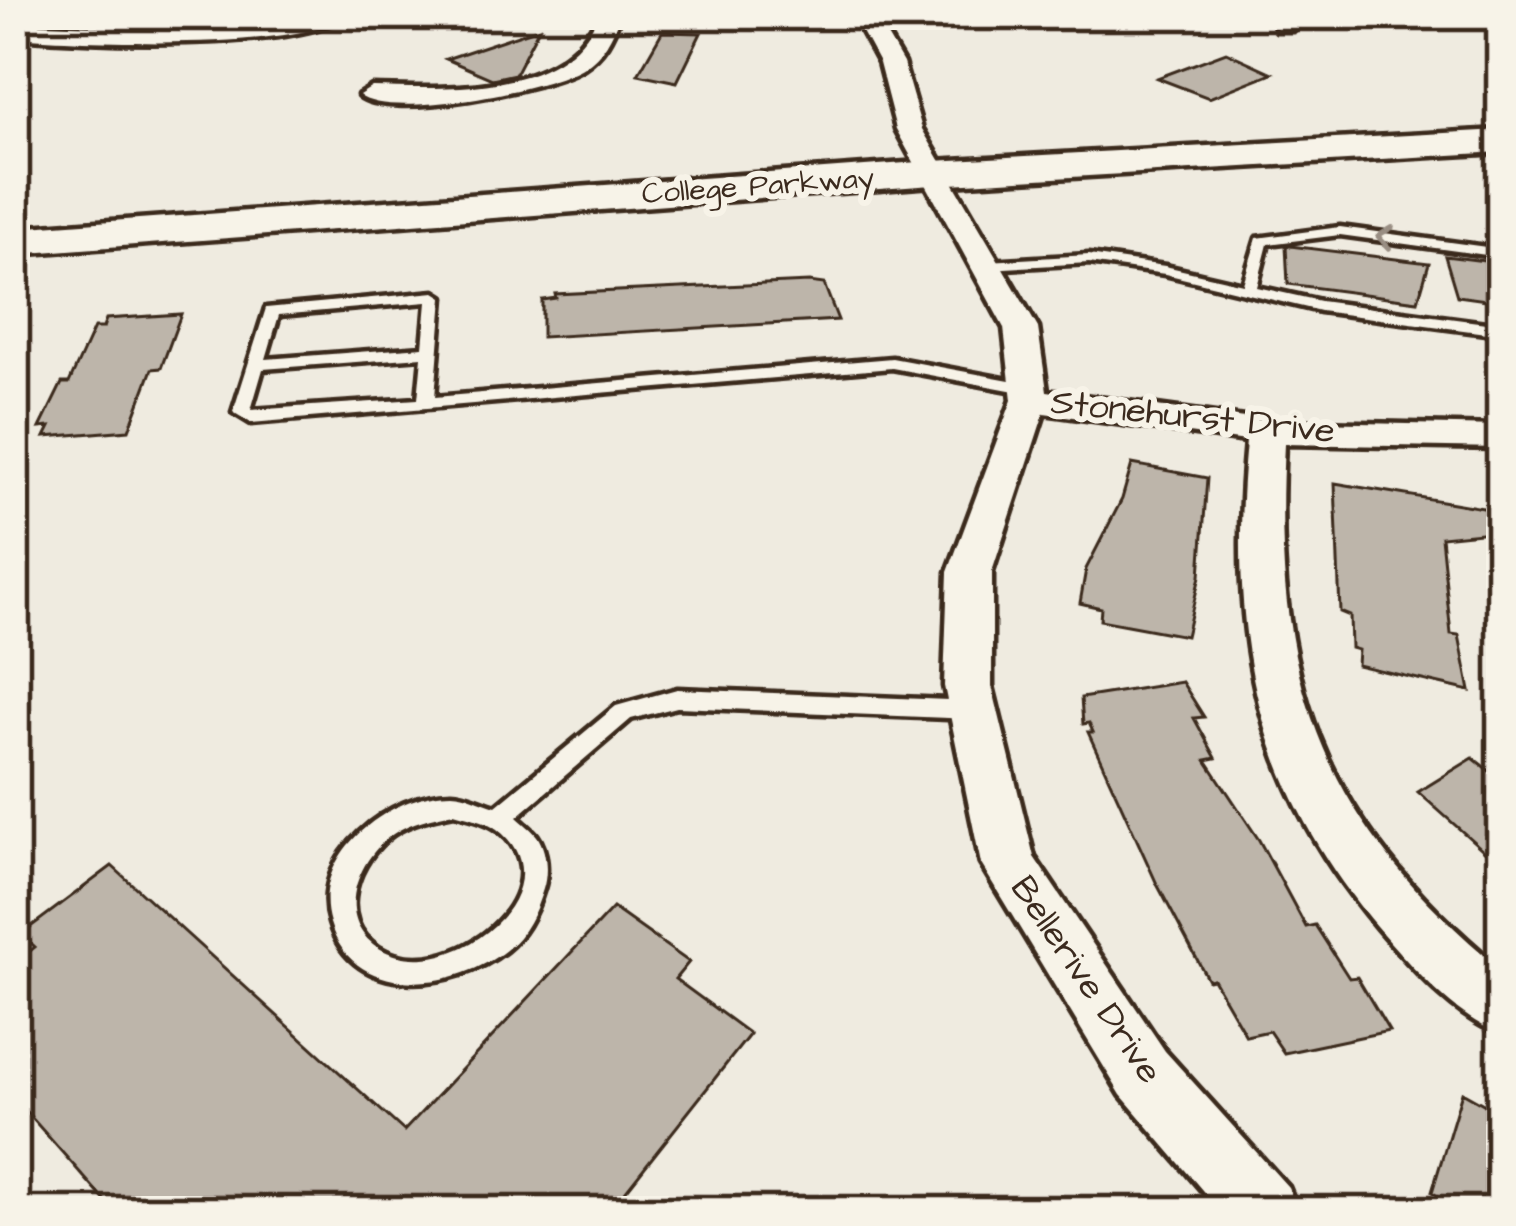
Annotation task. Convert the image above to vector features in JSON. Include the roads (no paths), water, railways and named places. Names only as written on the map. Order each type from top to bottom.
[{"type":"main road","name":"College Parkway","points":[[15,241],[933,173],[1501,141]]},
{"type":"street","points":[[15,30],[188,37],[291,26],[334,15]]},
{"type":"street","points":[[372,95],[440,98],[506,90],[561,68],[592,48],[608,28],[609,15]]},
{"type":"street","name":"Bellerive Drive","points":[[865,15],[891,63],[909,129],[1022,328],[1030,394],[970,572],[968,686],[1008,864],[1144,1073],[1264,1211]]},
{"type":"street","name":"Stonehurst Drive","points":[[1030,394],[1266,432],[1501,437]]},
{"type":"street","points":[[1266,432],[1261,479],[1262,625],[1277,703],[1311,788],[1377,890],[1459,974],[1501,1006]]},
{"type":"lane","points":[[1249,289],[1262,241],[1340,231],[1501,253]]},
{"type":"lane","points":[[988,265],[1089,260],[1320,306],[1501,330]]},
{"type":"lane","points":[[426,403],[435,297],[272,311],[242,412],[251,418],[426,403],[892,363],[1030,394]]},
{"type":"lane","points":[[256,365],[430,351]]},
{"type":"lane","points":[[502,815],[624,712],[677,698],[974,710]]},
{"type":"lane","points":[[454,803],[502,815],[532,848],[536,869],[522,916],[503,938],[480,956],[422,972],[369,960],[352,943],[341,922],[339,899],[350,864],[376,832],[400,818],[454,803]]}]
